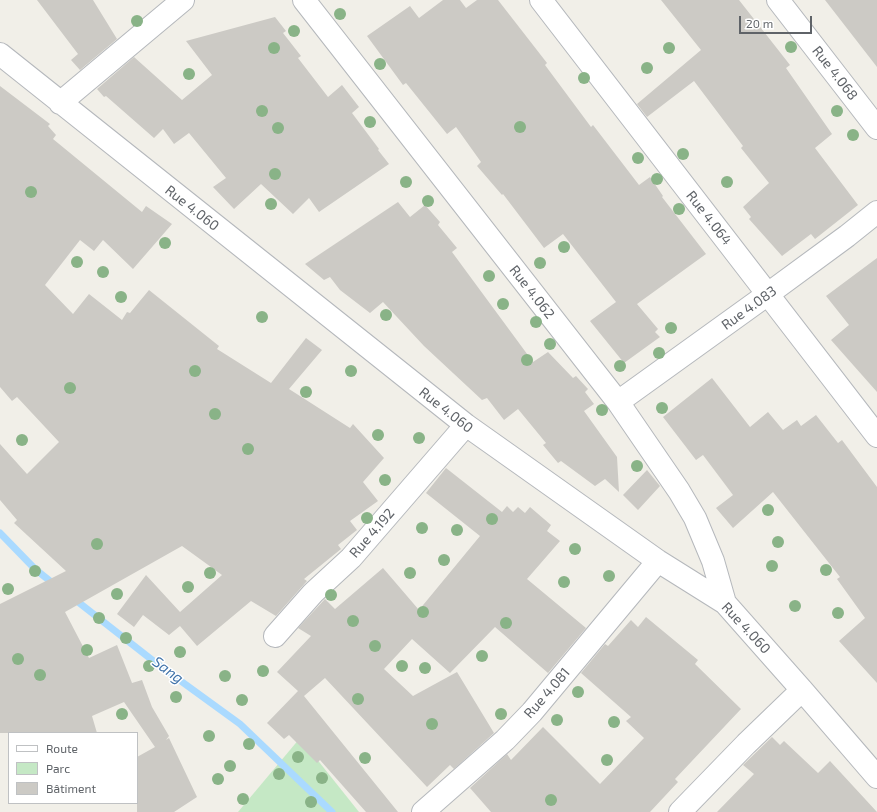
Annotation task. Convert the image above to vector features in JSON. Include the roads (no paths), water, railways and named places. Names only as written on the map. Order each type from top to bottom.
[{"type":"street","points":[[60,103],[183,0]]},
{"type":"street","name":"Rue 4.062","points":[[304,0],[618,402],[679,491],[695,518],[713,561],[725,603]]},
{"type":"street","name":"Rue 4.064","points":[[541,0],[877,436]]},
{"type":"street","name":"Rue 4.068","points":[[778,0],[877,128]]},
{"type":"street","name":"Rue 4.060","points":[[0,54],[466,425],[658,561],[725,603],[877,777]]},
{"type":"street","name":"Rue 4.083","points":[[618,402],[768,294],[877,212]]},
{"type":"street","name":"Rue 4.192","points":[[275,636],[313,593],[351,558],[466,425]]},
{"type":"street","name":"Rue 4.081","points":[[422,812],[505,740],[532,712],[658,561]]},
{"type":"street","points":[[680,812],[802,690]]},
{"type":"waterway","name":"Sang","points":[[0,533],[35,569],[55,585]]},
{"type":"waterway","name":"Sang","points":[[73,598],[156,663],[240,724],[332,812]]}]
